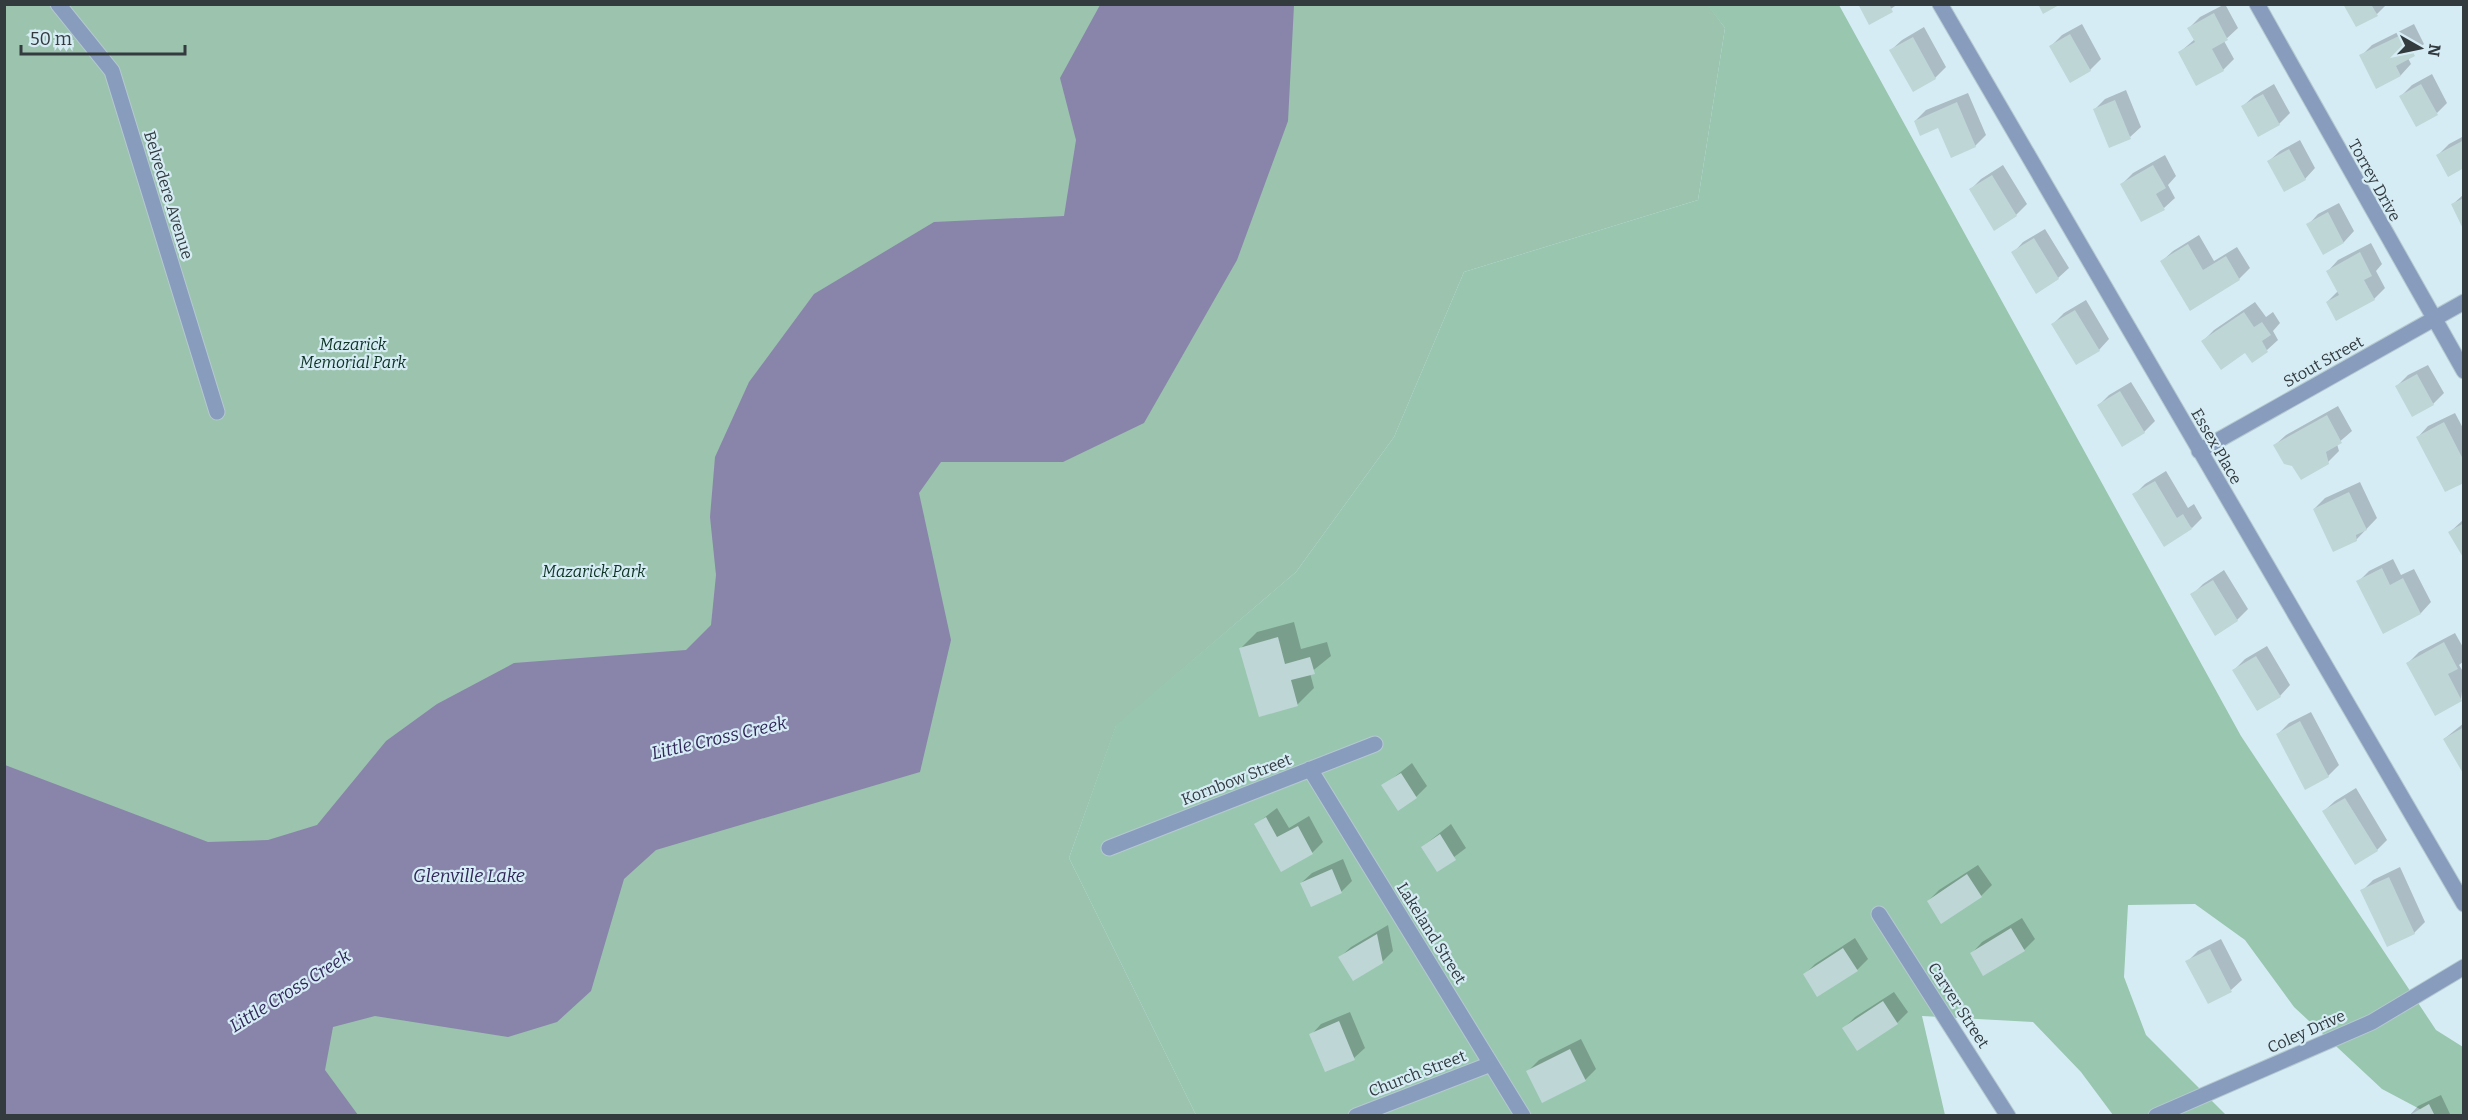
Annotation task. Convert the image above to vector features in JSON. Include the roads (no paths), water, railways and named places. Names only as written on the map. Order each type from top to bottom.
[{"type":"street","name":"Belvedere Avenue","points":[[58,4],[112,71],[217,412]]},
{"type":"street","name":"Essex Place","points":[[1940,4],[2463,904]]},
{"type":"street","name":"Torrey Drive","points":[[2257,4],[2463,371]]},
{"type":"street","name":"Stout Street","points":[[2199,451],[2463,302]]},
{"type":"street","name":"Kornbow Street","points":[[1109,848],[1375,744]]},
{"type":"street","name":"Lakeland Street","points":[[1310,770],[1523,1116]]},
{"type":"street","name":"Carver Street","points":[[1879,914],[2008,1116]]},
{"type":"street","name":"Coley Drive","points":[[2156,1116],[2372,1022],[2463,968]]},
{"type":"street","name":"Church Street","points":[[1356,1116],[1491,1064]]},
{"type":"water","name":"Glenville Lake","points":[[1100,5],[1294,5],[1288,121],[1237,260],[1144,423],[1063,462],[941,462],[919,493],[951,640],[920,772],[656,850],[624,879],[591,991],[557,1022],[508,1037],[375,1016],[333,1027],[325,1070],[358,1115],[5,1115],[5,765],[208,842],[268,840],[317,825],[386,741],[437,704],[514,663],[686,650],[711,625],[716,575],[710,517],[715,457],[749,382],[814,294],[934,222],[1064,216],[1076,140],[1060,78]]},
{"type":"park label","name":"Mazarick Memorial Park","points":[[353,353]]},
{"type":"park label","name":"Mazarick Park","points":[[594,571]]},
{"type":"water label","name":"Little Cross Creek","points":[[719,738]]},
{"type":"water label","name":"Little Cross Creek","points":[[290,991]]}]
